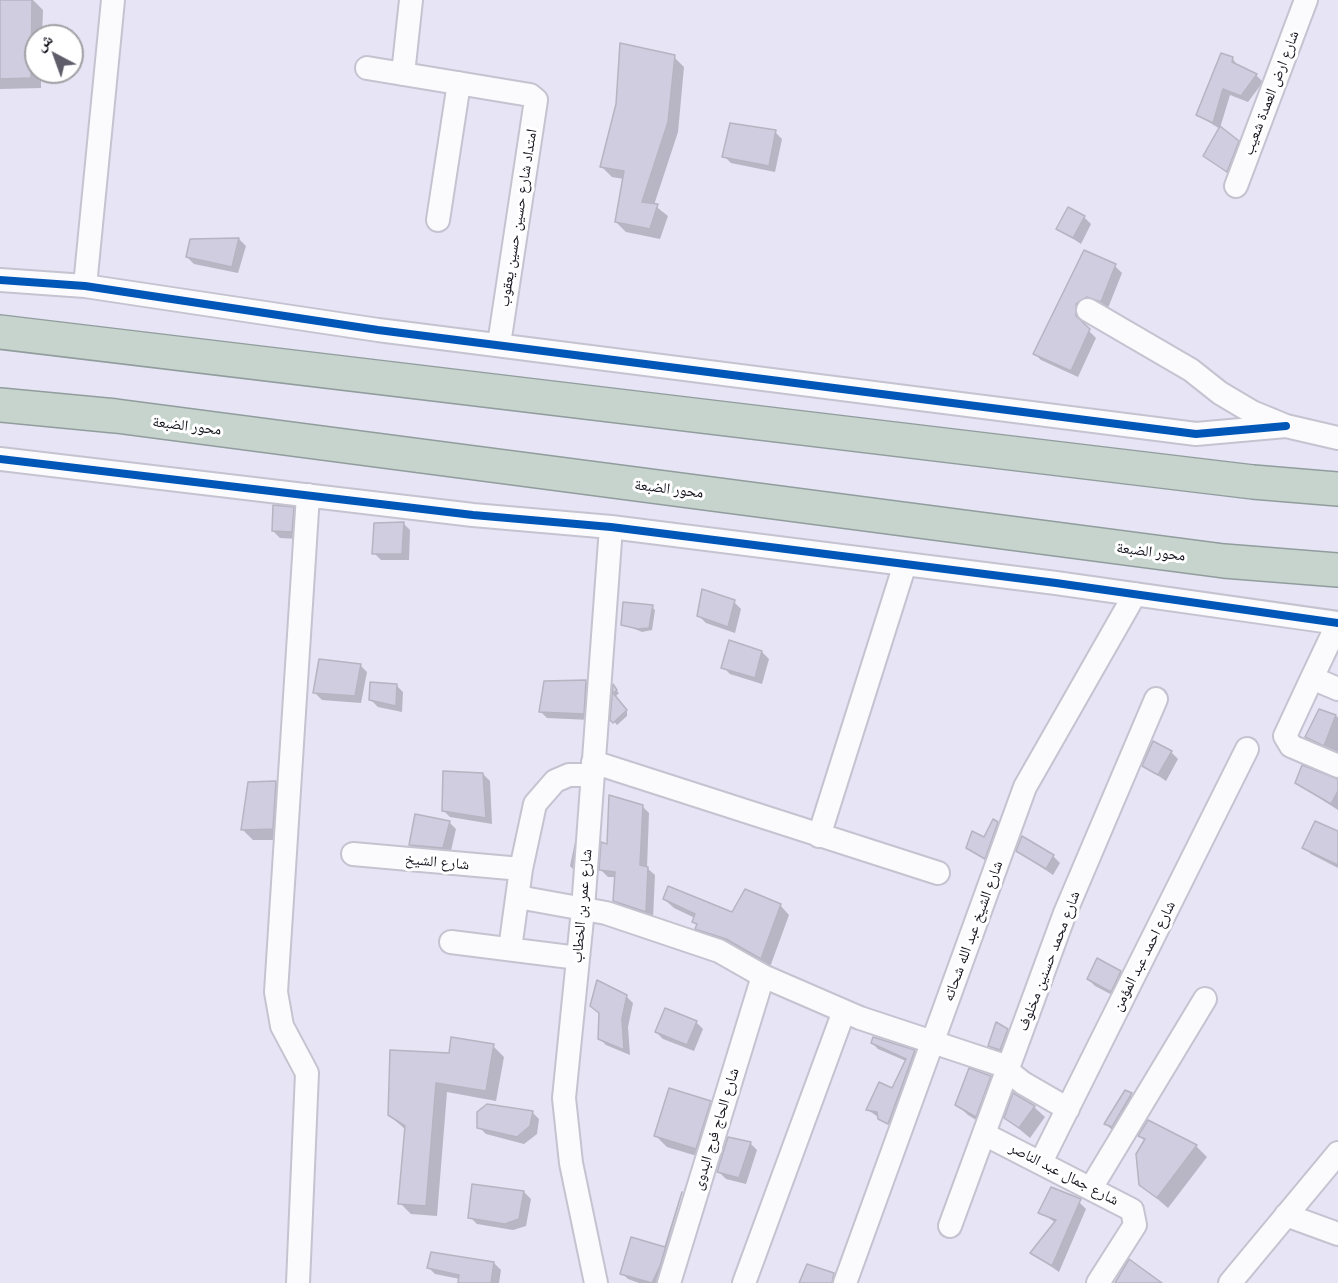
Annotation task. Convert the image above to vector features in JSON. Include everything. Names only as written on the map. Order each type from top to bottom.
[{"type":"highway","points":[[0,332],[1242,481],[1338,489]]},
{"type":"highway","name":"محور الضبعة","points":[[0,405],[140,419],[1224,561],[1338,570]]},
{"type":"street","points":[[85,286],[114,0]]},
{"type":"street","points":[[403,74],[411,0]]},
{"type":"street","name":"شارع ارض العمدة شعيب","points":[[1236,186],[1306,0]]},
{"type":"street","points":[[367,68],[459,83],[438,220]]},
{"type":"street","name":"امتداد شارع حسين حسين يعقوب","points":[[459,83],[530,95],[536,104],[499,344]]},
{"type":"street","points":[[0,280],[85,286],[378,330],[1196,434],[1286,426]]},
{"type":"street","points":[[1088,310],[1191,370],[1220,393],[1252,411],[1286,426],[1338,438]]},
{"type":"street","points":[[0,459],[474,514],[612,527],[1135,594],[1338,623],[1285,736],[1291,746],[1338,766]]},
{"type":"street","points":[[298,1283],[307,1073],[282,1026],[276,992],[308,495]]},
{"type":"street","name":"شارع عمر بن الخطاب","points":[[596,1283],[571,1163],[564,1098],[583,909],[612,527]]},
{"type":"street","points":[[819,836],[905,564]]},
{"type":"street","name":"شارع الشيخ عبد الله شحاته","points":[[845,1283],[1025,787],[1135,594]]},
{"type":"street","points":[[1312,678],[1338,689]]},
{"type":"street","name":"شارع محمد حسنين مخلوف","points":[[950,1226],[1065,913],[1156,699]]},
{"type":"street","name":"شارع احمد عبد المؤمن","points":[[1041,1162],[1247,749]]},
{"type":"street","points":[[510,950],[530,819],[544,792],[568,775],[593,768],[938,873]]},
{"type":"street","name":"شارع الشيخ","points":[[353,854],[521,869]]},
{"type":"street","points":[[518,897],[632,921],[719,951],[763,976],[844,1011],[990,1060],[1008,1070],[1023,1083],[1068,1108]]},
{"type":"street","points":[[451,942],[578,958]]},
{"type":"street","name":"شارع الحاج فرج البدوى","points":[[669,1283],[763,976]]},
{"type":"street","points":[[1091,1188],[1205,999]]},
{"type":"street","points":[[744,1283],[844,1011]]},
{"type":"street","name":"شارع جمال عبد الناصر","points":[[984,1134],[1125,1206],[1135,1215],[1135,1225],[1098,1283]]},
{"type":"street","points":[[1230,1283],[1336,1157]]},
{"type":"street","points":[[1286,1215],[1338,1234]]},
{"type":"building","points":[[0,0],[32,0],[32,24],[24,24],[24,78],[0,79]]},
{"type":"building","points":[[620,43],[675,55],[668,122],[642,202],[658,204],[650,229],[615,222],[624,171],[600,167],[616,104]]},
{"type":"building","points":[[1221,53],[1233,57],[1232,62],[1257,74],[1241,96],[1223,89],[1213,123],[1196,115]]},
{"type":"building","points":[[730,123],[776,130],[769,166],[722,157]]},
{"type":"building","points":[[1220,126],[1239,141],[1227,172],[1203,156]]},
{"type":"building","points":[[1068,207],[1085,216],[1073,238],[1056,229]]},
{"type":"building","points":[[239,238],[232,267],[186,257],[190,239]]},
{"type":"building","points":[[1084,250],[1116,264],[1101,302],[1087,297],[1076,304],[1076,316],[1090,329],[1071,371],[1033,354]]},
{"type":"building","points":[[273,505],[294,507],[292,532],[272,531]]},
{"type":"building","points":[[404,522],[402,554],[372,554],[374,523]]},
{"type":"building","points":[[702,589],[735,600],[728,627],[697,616]]},
{"type":"building","points":[[623,602],[653,605],[649,628],[638,629],[621,625]]},
{"type":"building","points":[[729,640],[762,651],[755,678],[721,668]]},
{"type":"building","points":[[319,659],[361,664],[355,696],[313,693]]},
{"type":"building","points":[[586,680],[584,714],[539,712],[544,681]]},
{"type":"building","points":[[370,682],[397,684],[396,706],[369,700]]},
{"type":"building","points":[[613,684],[617,690],[613,693],[627,710],[613,723],[610,720]]},
{"type":"building","points":[[1319,709],[1336,715],[1324,746],[1305,737]]},
{"type":"building","points":[[1153,741],[1172,751],[1158,775],[1142,766]]},
{"type":"building","points":[[1302,765],[1338,779],[1338,791],[1331,804],[1295,783]]},
{"type":"building","points":[[443,771],[483,773],[486,818],[442,811]]},
{"type":"building","points":[[276,781],[273,829],[241,830],[248,782]]},
{"type":"building","points":[[609,795],[643,805],[640,865],[648,867],[646,912],[613,901],[615,872],[599,870],[601,842],[607,844]]},
{"type":"building","points":[[415,814],[450,821],[443,848],[409,845]]},
{"type":"building","points":[[993,819],[998,822],[985,859],[966,848],[972,831],[984,837]]},
{"type":"building","points":[[1315,821],[1338,831],[1338,865],[1302,848]]},
{"type":"building","points":[[1022,836],[1054,855],[1046,869],[1016,851]]},
{"type":"building","points":[[668,886],[732,912],[745,889],[781,904],[761,959],[726,939],[695,929],[697,924],[692,922],[695,914],[663,899]]},
{"type":"building","points":[[1097,958],[1121,971],[1111,992],[1087,979]]},
{"type":"building","points":[[597,980],[627,995],[622,1019],[624,1050],[598,1039],[599,1013],[590,1006]]},
{"type":"building","points":[[665,1008],[697,1021],[687,1045],[655,1032]]},
{"type":"building","points":[[996,1022],[1008,1029],[1000,1050],[988,1046]]},
{"type":"building","points":[[451,1037],[494,1044],[486,1091],[436,1083],[426,1206],[398,1204],[405,1126],[388,1115],[390,1050],[449,1053]]},
{"type":"building","points":[[873,1037],[915,1050],[888,1124],[878,1119],[877,1112],[866,1110],[879,1082],[892,1088],[906,1059],[871,1043]]},
{"type":"building","points":[[969,1068],[991,1076],[976,1117],[955,1105]]},
{"type":"building","points":[[669,1088],[711,1101],[696,1149],[654,1136]]},
{"type":"building","points":[[1125,1090],[1132,1093],[1112,1127],[1104,1124]]},
{"type":"building","points":[[1013,1093],[1035,1106],[1019,1128],[1004,1118]]},
{"type":"building","points":[[487,1104],[533,1111],[530,1126],[517,1137],[477,1128],[477,1112]]},
{"type":"building","points":[[1148,1120],[1197,1145],[1157,1198],[1139,1185],[1136,1154],[1145,1139],[1138,1136]]},
{"type":"building","points":[[728,1137],[751,1142],[739,1178],[717,1172]]},
{"type":"building","points":[[472,1184],[524,1191],[519,1219],[505,1224],[468,1218]]},
{"type":"building","points":[[1051,1187],[1081,1199],[1052,1266],[1030,1253],[1056,1220],[1038,1213]]},
{"type":"building","points":[[682,1192],[660,1266],[652,1283],[620,1274],[631,1237],[665,1247]]},
{"type":"building","points":[[431,1252],[494,1262],[491,1283],[458,1283],[459,1275],[427,1268]]},
{"type":"building","points":[[1129,1259],[1162,1283],[1115,1283]]},
{"type":"building","points":[[807,1264],[834,1273],[832,1283],[799,1283]]},
{"type":"cycle path","points":[[0,280],[85,286],[378,330],[1196,434],[1286,426]]},
{"type":"cycle path","points":[[0,459],[473,515],[611,527],[1056,583],[1338,623]]}]
